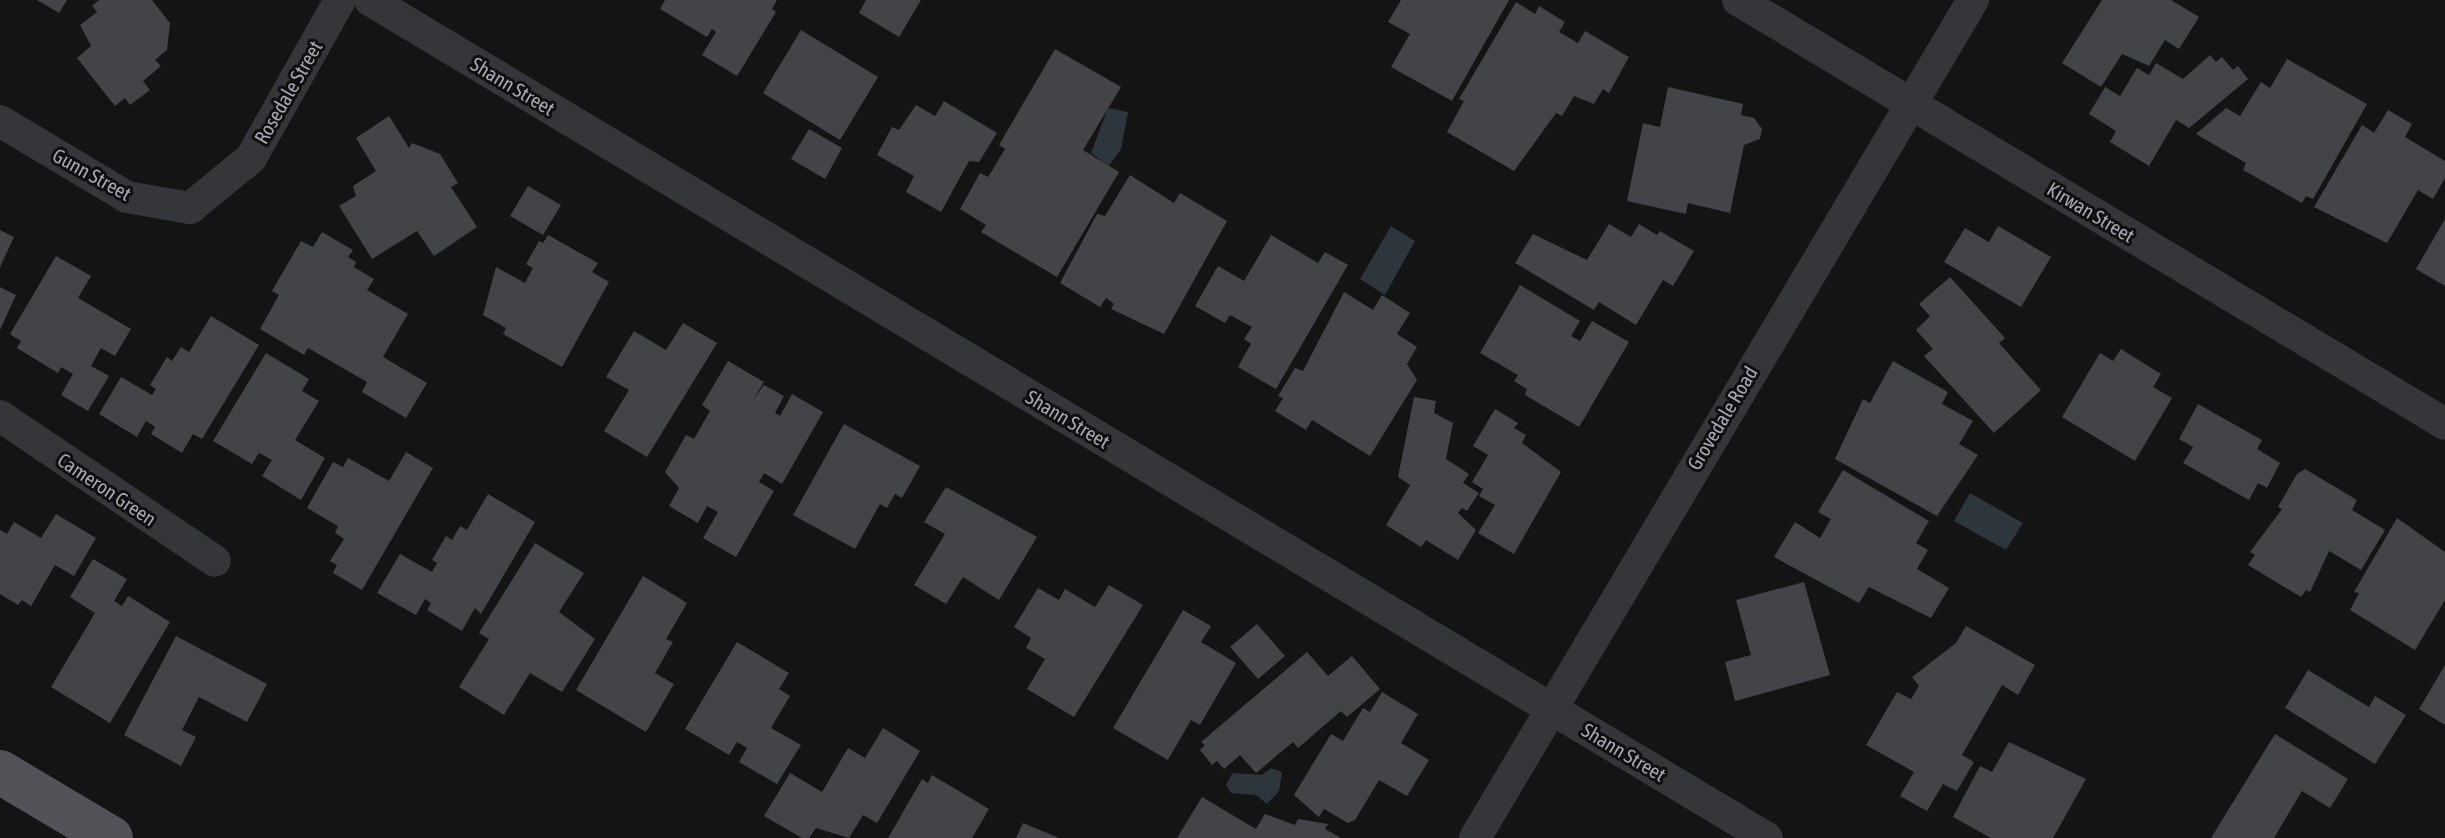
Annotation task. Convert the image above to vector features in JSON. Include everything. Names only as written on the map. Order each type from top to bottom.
[{"type":"main road","points":[[0,772],[111,838]]},
{"type":"street","name":"Rosedale Street","points":[[190,208],[251,158],[340,0]]},
{"type":"street","name":"Shann Street","points":[[370,0],[1767,838]]},
{"type":"street","name":"Kirwan Street","points":[[1738,0],[2445,424]]},
{"type":"street","name":"Grovedale Road","points":[[1475,838],[1549,707],[1973,0]]},
{"type":"street","name":"Gunn Street","points":[[0,121],[127,197],[190,208]]},
{"type":"street","name":"Cameron Green","points":[[0,416],[215,561]]},
{"type":"shaded area","points":[[1108,108],[1128,112],[1121,149],[1109,166],[1091,153]]},
{"type":"shaded area","points":[[1391,226],[1415,241],[1385,295],[1360,279]]},
{"type":"shaded area","points":[[1970,493],[2023,523],[2006,550],[1954,521]]},
{"type":"shaded area","points":[[1271,768],[1282,772],[1279,791],[1267,804],[1256,795],[1231,793],[1226,784],[1233,773],[1262,775]]},
{"type":"building","points":[[37,0],[67,0],[59,13]]},
{"type":"building","points":[[99,0],[152,0],[170,23],[167,50],[155,60],[161,66],[143,81],[150,90],[130,105],[125,98],[115,106],[77,58],[91,46],[80,25],[97,12],[92,6]]},
{"type":"building","points":[[665,0],[777,0],[772,9],[776,12],[737,76],[702,55],[716,32],[712,29],[707,37],[660,9]]},
{"type":"building","points":[[866,0],[921,0],[899,37],[859,13]]},
{"type":"building","points":[[1401,0],[1509,0],[1452,101],[1391,67],[1410,34],[1388,22]]},
{"type":"building","points":[[2102,0],[2171,0],[2199,17],[2179,49],[2165,40],[2149,66],[2122,54],[2101,87],[2062,63]]},
{"type":"building","points":[[1516,2],[1535,14],[1539,6],[1565,22],[1559,32],[1578,43],[1585,31],[1629,57],[1609,93],[1603,89],[1594,104],[1574,96],[1562,116],[1556,113],[1514,171],[1447,132],[1464,101],[1459,99]]},
{"type":"building","points":[[801,30],[878,77],[840,140],[763,93]]},
{"type":"building","points":[[1055,49],[1121,87],[1083,150],[1119,172],[1057,277],[981,232],[986,225],[960,209],[980,173],[988,177],[1005,149],[999,145]]},
{"type":"building","points":[[2210,55],[2216,62],[2222,57],[2233,70],[2238,66],[2248,79],[2189,128],[2176,120],[2149,166],[2110,142],[2116,131],[2089,114],[2105,87],[2120,96],[2137,68],[2149,75],[2156,63],[2183,79]]},
{"type":"building","points":[[2287,59],[2367,104],[2313,199],[2306,196],[2302,203],[2243,170],[2246,163],[2196,134],[2226,108],[2240,116],[2261,82],[2270,88]]},
{"type":"building","points":[[1668,87],[1743,104],[1741,115],[1754,118],[1762,129],[1760,139],[1744,145],[1730,213],[1688,203],[1686,214],[1627,201],[1643,123],[1660,127]]},
{"type":"building","points":[[944,101],[997,133],[979,162],[969,161],[941,212],[906,192],[914,176],[877,155],[892,127],[899,130],[916,105],[935,116]]},
{"type":"building","points":[[2388,110],[2412,124],[2405,137],[2445,161],[2445,178],[2433,199],[2418,190],[2387,243],[2314,207],[2362,125],[2374,133]]},
{"type":"building","points":[[389,116],[409,148],[412,143],[440,154],[458,183],[451,187],[477,227],[434,256],[417,231],[372,259],[339,206],[356,196],[353,186],[376,171],[356,138]]},
{"type":"building","points":[[809,129],[842,148],[825,179],[791,159]]},
{"type":"building","points":[[1130,175],[1174,203],[1180,193],[1227,221],[1164,334],[1111,309],[1114,304],[1106,298],[1100,307],[1060,283],[1097,214],[1105,216]]},
{"type":"building","points":[[528,186],[561,205],[543,235],[510,216]]},
{"type":"building","points":[[2445,219],[2445,286],[2416,269]]},
{"type":"building","points":[[1609,224],[1631,237],[1639,224],[1657,235],[1660,231],[1694,251],[1673,286],[1663,280],[1636,325],[1599,302],[1594,310],[1515,263],[1533,234],[1587,260]]},
{"type":"building","points":[[1998,226],[2051,257],[2021,307],[1944,262],[1965,228],[1989,242]]},
{"type":"building","points":[[0,230],[14,237],[0,267]]},
{"type":"building","points":[[322,232],[353,250],[348,257],[356,262],[354,267],[374,279],[367,290],[408,314],[383,357],[427,383],[406,418],[362,392],[367,382],[308,348],[304,355],[260,329],[279,295],[272,291],[301,241],[313,247]]},
{"type":"building","points":[[548,235],[598,263],[592,272],[609,282],[562,367],[503,334],[506,328],[483,315],[496,267],[525,283],[533,268],[526,264],[539,241],[543,243]]},
{"type":"building","points":[[1271,235],[1318,263],[1325,252],[1348,265],[1276,389],[1238,367],[1251,344],[1244,339],[1252,327],[1230,315],[1225,323],[1195,306],[1218,266],[1244,281]]},
{"type":"building","points":[[56,256],[91,276],[78,298],[131,329],[115,356],[101,348],[91,366],[109,376],[88,411],[61,395],[73,374],[61,367],[58,373],[17,348],[21,341],[10,334]]},
{"type":"building","points":[[1950,277],[2005,338],[1999,343],[2041,390],[1994,433],[1924,356],[1933,349],[1916,330],[1930,316],[1919,304]]},
{"type":"building","points":[[1520,285],[1580,321],[1571,336],[1580,341],[1592,321],[1629,342],[1579,427],[1525,395],[1527,389],[1514,381],[1518,375],[1480,353]]},
{"type":"building","points":[[0,287],[16,295],[0,330]]},
{"type":"building","points":[[1344,292],[1373,310],[1382,295],[1410,313],[1397,334],[1417,347],[1407,364],[1417,380],[1370,456],[1312,420],[1306,430],[1275,411],[1283,398],[1278,396],[1295,368],[1303,371]]},
{"type":"building","points":[[211,316],[259,345],[202,439],[193,434],[182,453],[151,434],[155,427],[146,421],[137,437],[99,414],[121,377],[152,395],[156,389],[150,385],[167,357],[172,361],[181,347],[189,352]]},
{"type":"building","points":[[683,323],[717,343],[647,457],[604,431],[629,390],[606,377],[634,331],[666,350]]},
{"type":"building","points":[[2121,349],[2161,374],[2153,387],[2172,398],[2135,461],[2062,417],[2100,353],[2113,361]]},
{"type":"building","points":[[266,353],[309,379],[302,391],[319,401],[295,440],[325,458],[301,500],[262,476],[272,460],[259,453],[252,464],[213,441]]},
{"type":"building","points":[[728,361],[764,382],[753,400],[764,385],[784,396],[775,413],[780,416],[792,394],[823,412],[782,484],[764,473],[759,482],[774,491],[736,557],[703,538],[718,512],[707,506],[698,523],[669,506],[679,488],[665,472],[686,435],[694,439],[710,411],[702,405]]},
{"type":"building","points":[[1893,361],[1948,392],[1942,404],[1973,421],[1959,444],[1978,455],[1937,516],[1835,459],[1863,399],[1870,403]]},
{"type":"building","points":[[1414,397],[1436,401],[1434,413],[1453,423],[1446,459],[1469,474],[1463,483],[1479,493],[1467,511],[1462,508],[1458,513],[1476,530],[1458,560],[1426,540],[1421,547],[1386,525],[1410,485],[1398,477]]},
{"type":"building","points":[[2198,404],[2262,440],[2257,449],[2280,463],[2267,488],[2258,483],[2249,500],[2183,463],[2193,447],[2179,439]]},
{"type":"building","points":[[1495,409],[1518,423],[1514,428],[1526,435],[1522,443],[1561,472],[1514,554],[1478,533],[1495,505],[1479,496],[1483,489],[1472,482],[1488,455],[1473,446]]},
{"type":"building","points":[[844,424],[920,466],[902,498],[895,494],[887,508],[880,504],[855,549],[793,515]]},
{"type":"building","points":[[406,452],[433,468],[362,590],[333,573],[337,565],[330,561],[344,539],[335,533],[338,526],[307,508],[333,462],[343,467],[348,458],[389,481]]},
{"type":"building","points":[[2305,469],[2357,500],[2352,510],[2385,530],[2361,570],[2329,551],[2310,592],[2306,590],[2301,597],[2248,565],[2255,555],[2250,552],[2282,509],[2278,507],[2297,474]]},
{"type":"building","points":[[1843,470],[1929,521],[1916,543],[1928,550],[1917,569],[1949,588],[1931,618],[1869,587],[1859,603],[1774,557],[1795,522],[1820,538],[1831,519],[1818,512]]},
{"type":"building","points":[[946,487],[1037,537],[999,600],[963,577],[946,604],[914,585],[945,534],[924,522]]},
{"type":"building","points":[[488,494],[535,522],[481,614],[475,608],[462,631],[427,610],[431,603],[425,599],[416,615],[377,593],[400,554],[432,572],[437,563],[432,560],[446,536],[452,540],[460,526],[467,530]]},
{"type":"building","points":[[56,514],[96,538],[74,576],[55,565],[31,606],[22,600],[18,605],[0,594],[0,530],[7,534],[14,522],[41,538]]},
{"type":"building","points":[[2397,518],[2445,552],[2445,600],[2415,650],[2350,610],[2359,593],[2354,592]]},
{"type":"building","points":[[535,543],[584,573],[559,612],[595,639],[562,692],[530,673],[504,715],[459,687],[489,639],[479,633]]},
{"type":"building","points":[[93,559],[127,579],[114,601],[122,606],[128,596],[170,622],[110,723],[51,687],[95,613],[70,597]]},
{"type":"building","points":[[643,576],[687,603],[666,639],[673,642],[655,673],[674,684],[646,732],[576,690]]},
{"type":"building","points":[[1804,582],[1830,675],[1735,701],[1725,662],[1751,655],[1736,600]]},
{"type":"building","points":[[1109,585],[1143,605],[1074,717],[1027,689],[1045,659],[1026,648],[1031,638],[1014,627],[1038,588],[1059,600],[1065,589],[1095,607]]},
{"type":"building","points":[[1183,610],[1211,626],[1201,642],[1236,663],[1200,725],[1191,720],[1168,760],[1113,728]]},
{"type":"building","points":[[1257,624],[1285,656],[1258,679],[1230,647]]},
{"type":"building","points":[[1966,626],[2035,665],[2018,695],[2002,685],[1962,755],[1974,762],[1957,791],[1943,784],[1927,811],[1900,796],[1914,772],[1866,745],[1897,692],[1911,699],[1919,686],[1912,677],[1956,643]]},
{"type":"building","points":[[176,636],[267,684],[247,722],[199,697],[182,730],[196,737],[181,766],[124,735]]},
{"type":"building","points":[[737,642],[789,673],[779,689],[790,696],[771,728],[801,745],[777,784],[739,762],[747,748],[737,742],[729,755],[685,729]]},
{"type":"building","points":[[1307,652],[1328,676],[1352,656],[1380,689],[1347,717],[1341,711],[1298,748],[1293,742],[1256,773],[1240,755],[1224,769],[1217,761],[1212,765],[1200,750],[1205,745],[1201,742]]},
{"type":"building","points":[[2445,665],[2445,725],[2419,709]]},
{"type":"building","points":[[2308,670],[2369,707],[2375,696],[2406,715],[2375,764],[2285,708]]},
{"type":"building","points":[[1382,692],[1418,714],[1401,743],[1429,760],[1407,796],[1379,780],[1355,820],[1348,823],[1324,809],[1319,817],[1294,795],[1331,734],[1343,741],[1363,708],[1370,712]]},
{"type":"building","points":[[883,728],[920,751],[877,823],[863,815],[849,838],[816,828],[809,838],[802,838],[764,816],[790,773],[822,792],[848,748],[865,758]]},
{"type":"building","points":[[2275,734],[2348,779],[2330,808],[2302,791],[2274,838],[2211,838]]},
{"type":"building","points":[[2009,742],[2086,779],[2053,838],[1991,838],[1953,817],[1980,766],[1992,772]]},
{"type":"building","points":[[932,775],[989,809],[972,838],[888,838],[922,779],[928,783]]},
{"type":"building","points":[[1202,797],[1256,829],[1265,814],[1295,825],[1298,819],[1328,824],[1325,829],[1341,838],[1177,838]]},
{"type":"building","points":[[1023,823],[1059,838],[1016,838]]}]
